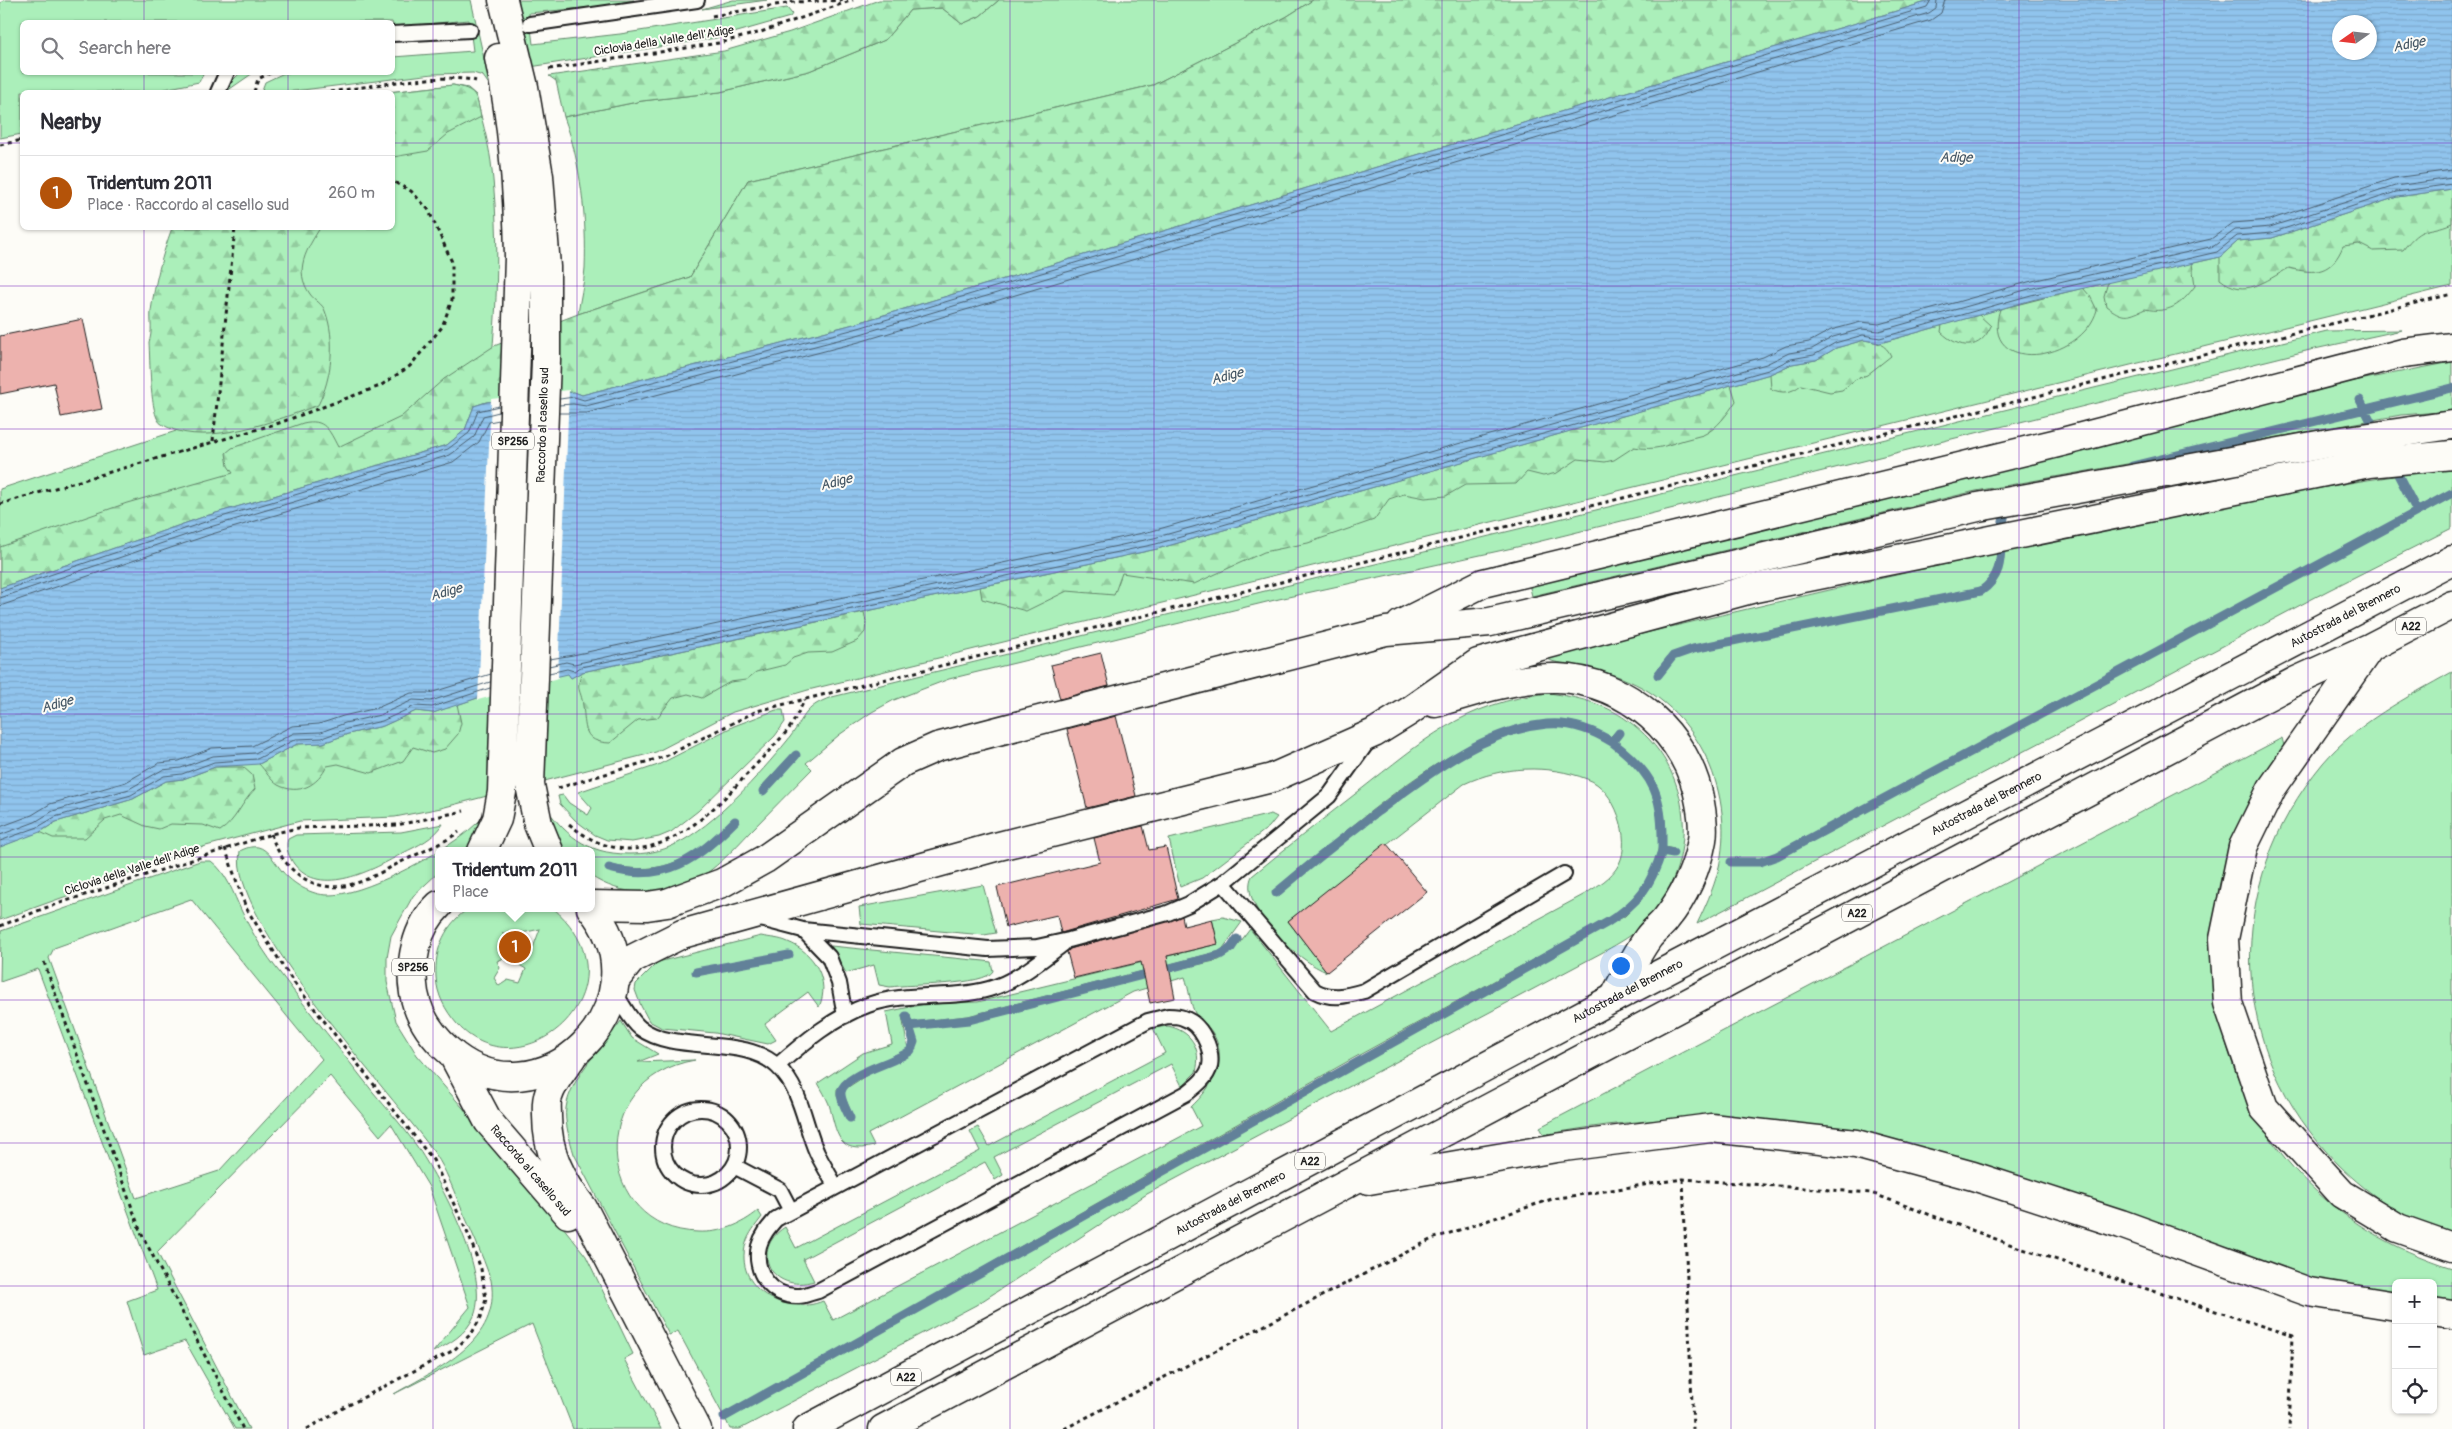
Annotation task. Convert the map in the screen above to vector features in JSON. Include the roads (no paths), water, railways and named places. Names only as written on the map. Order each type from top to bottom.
[{"type":"main road","name":"Raccordo al casello sud","points":[[492,2],[514,84],[544,228],[547,313],[530,784],[538,824],[547,847]]},
{"type":"main road","name":"Raccordo al casello sud","points":[[484,847],[497,819],[502,792],[519,257],[514,84]]},
{"type":"main road","points":[[1386,631],[1483,583],[2066,441],[2403,353],[2452,347]]},
{"type":"main road","points":[[595,906],[646,906],[667,903],[722,883],[765,859],[903,762],[936,747],[1386,631],[1490,622],[1654,581],[1978,507],[2335,442],[2452,425]]},
{"type":"main road","points":[[614,985],[632,959],[682,934],[994,847],[1272,778],[1374,733],[1408,712],[1478,663],[1755,588],[2368,462],[2452,455]]},
{"type":"main road","name":"Autostrada del Brennero","points":[[807,1429],[1614,998],[2452,560]]},
{"type":"main road","name":"A22","points":[[882,1429],[2296,681],[2371,647],[2452,606]]},
{"type":"main road","points":[[2371,647],[2272,788],[2243,847],[2224,938],[2228,1003],[2264,1108],[2342,1194],[2398,1228],[2452,1247]]},
{"type":"main road","points":[[1408,712],[1503,684],[1538,679],[1578,680],[1607,688],[1648,713],[1665,729],[1684,754],[1697,784],[1701,813],[1702,839],[1696,862],[1685,890],[1666,918],[1648,938],[1614,998]]},
{"type":"main road","name":"Raccordo al casello sud","points":[[435,910],[425,924],[417,942],[412,983],[421,1015],[430,1032],[453,1055],[480,1070],[516,1075],[549,1069],[572,1057]]},
{"type":"main road","name":"Raccordo al casello sud","points":[[595,912],[610,940],[614,985],[603,1022],[594,1036],[572,1057],[555,1082],[548,1098],[547,1135],[554,1162],[565,1186],[583,1208],[620,1277],[651,1344],[696,1429]]},
{"type":"main road","name":"Raccordo al casello sud","points":[[453,1055],[488,1121],[620,1277]]},
{"type":"main road","points":[[1345,1184],[1556,1148],[1712,1128],[1856,1144],[1973,1176],[2121,1224],[2309,1292],[2392,1305]]},
{"type":"main road","points":[[2437,1313],[2452,1315]]},
{"type":"lane","points":[[530,24],[697,0]]},
{"type":"lane","points":[[395,34],[470,30]]},
{"type":"lane","points":[[219,90],[226,75]]},
{"type":"lane","points":[[747,916],[803,930],[988,949],[1037,947],[1168,913],[1189,904],[1223,883],[1329,796],[1374,733]]},
{"type":"lane","points":[[1223,883],[1315,992],[1326,997],[1337,998],[1364,991],[1564,874]]},
{"type":"lane","points":[[803,930],[829,957],[839,983],[844,1016]]},
{"type":"lane","points":[[777,1066],[802,1044],[844,1016],[868,1005],[890,999],[989,989],[1020,974],[1069,940]]},
{"type":"lane","points":[[614,985],[639,1028],[666,1041],[739,1049],[764,1057],[777,1066],[789,1080],[800,1102],[817,1152],[836,1187]]},
{"type":"lane","points":[[1168,1016],[1184,1018],[1195,1025],[1207,1044],[1210,1054],[1210,1068],[1202,1081],[1187,1094],[818,1291],[799,1296],[783,1294],[770,1286],[761,1274],[758,1259],[760,1244],[766,1231],[776,1219],[836,1187],[1148,1020],[1168,1016]]},
{"type":"lane","points":[[695,1110],[714,1111],[724,1117],[738,1138],[739,1150],[734,1166],[719,1181],[708,1185],[695,1185],[683,1181],[673,1174],[666,1163],[663,1151],[664,1138],[669,1126],[678,1117],[695,1110]]},
{"type":"lane","points":[[734,1166],[780,1190],[790,1211]]},
{"type":"water","name":"Adige","points":[[1933,0],[2452,0],[2452,189],[2397,197],[2272,238],[2238,241],[2220,257],[2032,300],[1880,343],[1864,340],[1836,348],[1816,360],[1792,364],[1770,374],[1157,549],[582,672],[571,678],[568,674],[507,688],[433,713],[416,711],[383,726],[348,734],[323,743],[297,744],[259,764],[215,767],[183,779],[166,781],[133,799],[56,822],[40,832],[0,847],[0,588],[206,516],[447,445],[465,430],[474,406],[487,402],[574,392],[582,395],[854,324]]},
{"type":"waterway","points":[[2132,466],[2452,388]]},
{"type":"waterway","points":[[2360,400],[2377,433]]},
{"type":"waterway","points":[[2393,465],[2417,511]]},
{"type":"waterway","points":[[1731,862],[1760,862],[1777,856],[2452,493]]},
{"type":"waterway","points":[[1658,675],[1673,656],[1693,649],[1981,591],[1991,583],[1997,573],[2000,563],[2002,529],[2008,507]]},
{"type":"waterway","points":[[1276,893],[1396,798],[1436,769],[1478,745],[1500,735],[1523,728],[1547,724],[1564,724],[1581,728],[1612,742],[1619,733]]},
{"type":"waterway","points":[[1612,742],[1639,765],[1654,789],[1661,816],[1662,851]]},
{"type":"waterway","points":[[763,791],[796,755]]},
{"type":"waterway","points":[[609,868],[647,873],[679,865],[707,847],[735,821]]},
{"type":"waterway","points":[[724,1417],[1608,922],[1636,900],[1653,874],[1662,851],[1673,853]]},
{"type":"waterway","points":[[909,1026],[969,1020],[1220,955],[1231,948],[1237,939]]},
{"type":"waterway","points":[[696,972],[789,955]]},
{"type":"waterway","points":[[850,1118],[841,1095],[844,1085],[861,1074],[911,1050],[914,1042],[906,1016]]},
{"type":"place","name":"Tridentum 2011","points":[[515,947]]}]
